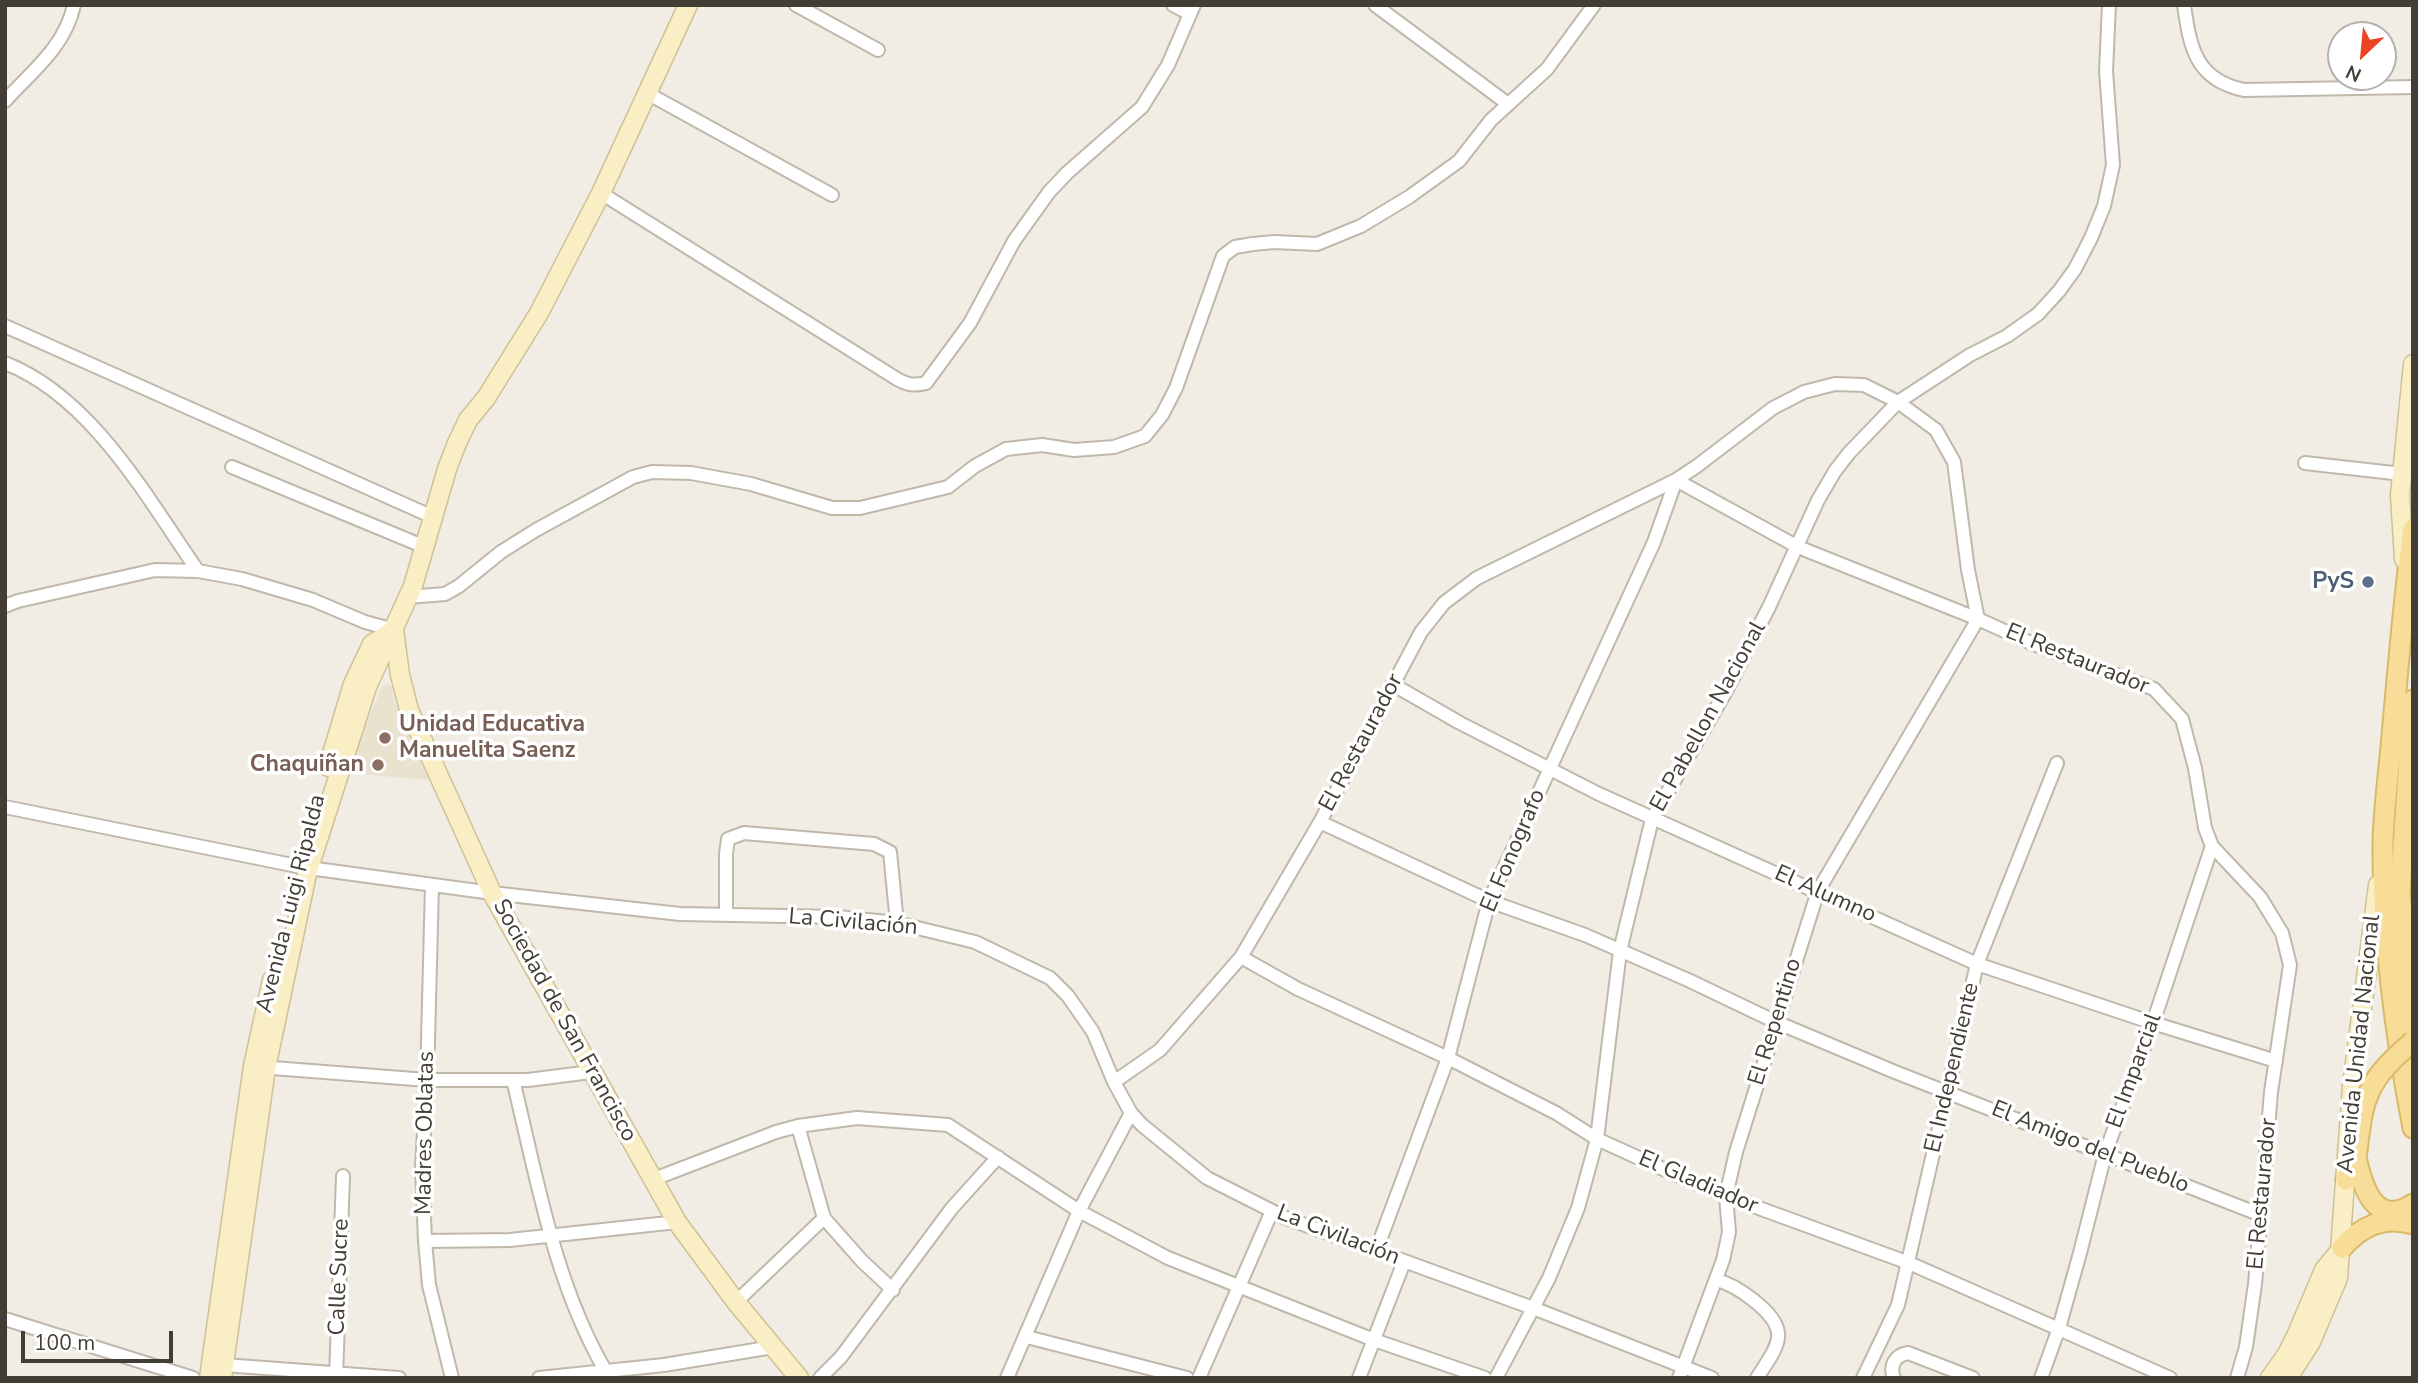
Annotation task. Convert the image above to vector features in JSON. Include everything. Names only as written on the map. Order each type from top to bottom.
[{"type":"main road","points":[[2413,529],[2405,586],[2406,649],[2383,841],[2391,979],[2401,1068],[2413,1128]]},
{"type":"main road","points":[[2413,700],[2400,892],[2413,1030]]},
{"type":"main road","points":[[2346,1180],[2356,1158],[2363,1104],[2376,1078],[2413,1041]]},
{"type":"main road","points":[[2356,1158],[2364,1190],[2375,1204],[2393,1210],[2402,1210],[2413,1204]]},
{"type":"main road","points":[[2342,1248],[2364,1228],[2379,1222],[2394,1220],[2413,1224]]},
{"type":"street","points":[[5,101],[54,49],[71,20],[74,5]]},
{"type":"street","name":"Avenida Luigi Ripalda","points":[[209,1378],[259,1067],[303,867],[367,687],[408,597],[447,469],[468,420],[486,398],[539,313],[601,193],[688,5]]},
{"type":"street","points":[[796,5],[878,50]]},
{"type":"street","points":[[601,193],[897,379],[915,386],[926,383],[970,323],[1014,241],[1049,192],[1142,107],[1168,65],[1192,9],[1173,5]]},
{"type":"street","points":[[1375,5],[1508,104]]},
{"type":"street","points":[[408,597],[445,594],[501,552],[536,530],[633,477],[652,472],[691,473],[751,484],[832,508],[860,508],[948,487],[975,466],[1006,449],[1042,445],[1074,450],[1114,447],[1145,436],[1162,415],[1176,388],[1223,256],[1235,247],[1253,244],[1317,244],[1361,226],[1409,197],[1459,161],[1491,120],[1547,69],[1594,5]]},
{"type":"street","name":"El Pabellon Nacional","points":[[1496,1378],[1549,1278],[1578,1208],[1597,1139],[1620,951],[1653,819],[1726,693],[1798,547],[1818,500],[1835,471],[1898,402],[1970,355],[2007,336],[2038,314],[2075,269],[2104,206],[2113,165],[2106,71],[2109,5]]},
{"type":"street","points":[[2184,5],[2191,42],[2203,68],[2214,80],[2228,87],[2244,90],[2413,87]]},
{"type":"street","points":[[647,93],[832,195]]},
{"type":"street","points":[[5,326],[433,517]]},
{"type":"street","points":[[5,363],[25,371],[82,415],[116,453],[198,571]]},
{"type":"street","points":[[2405,586],[2406,496],[2402,474],[2413,364]]},
{"type":"street","name":"El Restaurador","points":[[1114,1082],[1160,1050],[1241,957],[1320,822],[1421,632],[1444,603],[1477,578],[1676,480],[1773,408],[1804,392],[1835,384],[1864,385],[1898,402],[1936,430],[1954,462],[1968,570],[1978,619],[2031,643],[2154,689],[2182,719],[2211,846],[2260,897],[2281,933],[2290,965],[2271,1092],[2251,1316],[2236,1378]]},
{"type":"street","points":[[2305,463],[2402,474]]},
{"type":"street","points":[[232,467],[425,547]]},
{"type":"street","points":[[1676,480],[1798,547],[1978,619]]},
{"type":"street","name":"El Fonografo","points":[[1376,1251],[1448,1058],[1489,901],[1654,542],[1676,480]]},
{"type":"street","points":[[5,606],[155,570],[198,571],[242,579],[313,600],[365,622],[394,630]]},
{"type":"street","name":"El Repentino","points":[[1681,1372],[1717,1280],[1729,1233],[1726,1196],[1736,1152],[1818,891],[1978,619]]},
{"type":"street","name":"Sociedad de San Francisco","points":[[394,630],[400,675],[410,710],[492,893],[677,1222],[736,1302],[799,1378]]},
{"type":"street","name":"El Alumno","points":[[1392,684],[1460,723],[1653,819],[1977,964],[2153,1023],[2276,1060]]},
{"type":"street","name":"El Independiente","points":[[1863,1378],[1898,1305],[1977,964],[2057,763]]},
{"type":"street","points":[[2406,789],[2413,813]]},
{"type":"street","name":"La Civilación","points":[[5,807],[303,867],[432,885],[680,914],[838,918],[897,923],[975,942],[1049,978],[1068,996],[1093,1032],[1114,1082],[1131,1113],[1207,1178],[1272,1211],[1533,1308],[1681,1372],[1712,1378]]},
{"type":"street","points":[[1320,822],[1489,901],[1584,935],[1620,951]]},
{"type":"street","points":[[726,915],[728,839],[744,833],[874,844],[890,852],[897,923]]},
{"type":"street","name":"Avenida Unidad Nacional","points":[[2288,1378],[2311,1342],[2334,1293],[2338,1278],[2352,1086],[2383,841]]},
{"type":"street","name":"El Imparcial","points":[[2041,1378],[2059,1328],[2105,1154],[2153,1023],[2211,846]]},
{"type":"street","name":"Madres Oblatas","points":[[432,885],[422,1167],[425,1241],[429,1285],[452,1378]]},
{"type":"street","name":"El Amigo del Pueblo","points":[[1620,951],[1776,1022],[1895,1072],[2261,1215]]},
{"type":"street","name":"El Gladiador","points":[[1241,957],[1298,989],[1448,1058],[1556,1113],[1597,1139],[1726,1196],[1909,1263],[2170,1378]]},
{"type":"street","points":[[259,1067],[427,1080],[528,1080],[591,1072]]},
{"type":"street","name":"Avenida Luigi Ripalda","points":[[223,1371],[259,1067]]},
{"type":"street","points":[[513,1080],[564,1283],[593,1351],[605,1370]]},
{"type":"street","points":[[1007,1378],[1079,1211],[1131,1113]]},
{"type":"street","points":[[654,1179],[798,1126],[857,1118],[948,1125],[1079,1211],[1168,1258],[1374,1340],[1485,1378]]},
{"type":"street","points":[[798,1126],[824,1218],[862,1261],[893,1290]]},
{"type":"street","points":[[820,1378],[841,1357],[952,1208],[998,1157]]},
{"type":"street","name":"Calle Sucre","points":[[336,1375],[343,1176]]},
{"type":"street","points":[[1199,1378],[1272,1211]]},
{"type":"street","points":[[736,1302],[824,1218]]},
{"type":"street","points":[[425,1241],[510,1240],[677,1222]]},
{"type":"street","points":[[2270,1378],[2292,1345],[2324,1270],[2342,1248]]},
{"type":"street","points":[[1359,1378],[1405,1262]]},
{"type":"street","points":[[1717,1280],[1729,1283],[1746,1293],[1771,1318],[1778,1333],[1776,1346],[1757,1378]]},
{"type":"street","points":[[5,1319],[193,1378]]},
{"type":"street","points":[[1027,1336],[1187,1378]]},
{"type":"street","points":[[538,1378],[664,1365],[773,1346]]},
{"type":"street","points":[[1894,1378],[1894,1362],[1900,1355],[1908,1353],[1973,1378]]},
{"type":"street","points":[[223,1371],[399,1378]]},
{"type":"shaded area","name":"Unidad Educativa Manuelita Saenz","points":[[388,683],[392,687],[395,704],[429,780],[346,773],[382,686]]},
{"type":"place","name":"PyS","points":[[2368,582]]},
{"type":"place","name":"Unidad Educativa Manuelita Saenz","points":[[385,738]]},
{"type":"place","name":"Chaquiñan","points":[[378,765]]}]
